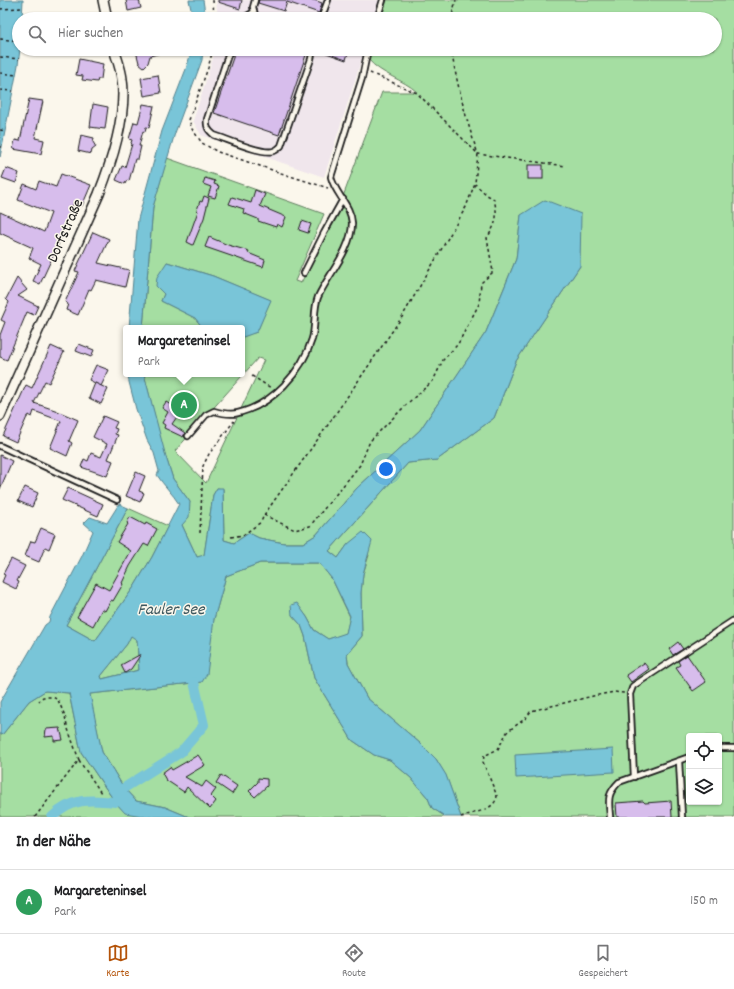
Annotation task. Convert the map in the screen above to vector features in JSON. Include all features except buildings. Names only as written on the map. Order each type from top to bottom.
[{"type":"street","points":[[103,0],[106,12]]},
{"type":"street","name":"Dorfstraße","points":[[0,416],[99,194],[111,163],[118,138],[123,99],[122,79],[116,56]]},
{"type":"lane","points":[[254,0],[254,12]]},
{"type":"lane","points":[[324,12],[328,0]]},
{"type":"lane","points":[[379,12],[383,0]]},
{"type":"lane","points":[[228,56],[207,119],[206,124],[208,130],[214,135],[260,151],[269,152],[276,151],[281,146],[311,56]]},
{"type":"lane","points":[[188,436],[206,415],[214,411],[225,414],[240,412],[256,406],[278,392],[297,370],[308,351],[313,338],[318,298],[342,255],[350,235],[352,223],[350,215],[343,199],[336,190],[331,177],[362,78],[366,56]]},
{"type":"lane","points":[[304,273],[343,199]]},
{"type":"lane","points":[[0,446],[117,500]]},
{"type":"lane","points":[[634,777],[630,694],[633,686],[734,620]]},
{"type":"lane","points":[[722,748],[734,748]]},
{"type":"lane","points":[[610,817],[609,799],[612,789],[618,782],[686,758]]},
{"type":"lane","points":[[679,760],[682,817]]},
{"type":"path","points":[[213,0],[214,12]]},
{"type":"path","points":[[453,12],[456,0]]},
{"type":"path","points":[[0,9],[23,8]]},
{"type":"path","points":[[0,39],[12,40]]},
{"type":"path","points":[[231,537],[243,535],[262,522],[264,515],[402,317],[466,206],[475,183],[478,154],[455,73],[452,56]]},
{"type":"path","points":[[0,57],[19,59]]},
{"type":"path","points":[[363,70],[417,92],[478,154],[566,166]]},
{"type":"path","points":[[0,73],[16,75]]},
{"type":"path","points":[[0,90],[13,91]]},
{"type":"path","points":[[0,130],[5,131]]},
{"type":"path","points":[[264,515],[295,530],[310,526],[360,465],[370,441],[409,402],[433,381],[443,360],[458,344],[479,304],[481,283],[493,272],[487,238],[495,225],[497,216],[496,207],[494,199],[486,195],[475,183]]},
{"type":"path","points":[[252,376],[278,392]]},
{"type":"path","points":[[200,533],[203,466],[209,454],[240,412]]},
{"type":"path","points":[[462,817],[491,807],[496,802],[496,796],[483,762],[484,756],[498,749],[507,732],[526,718],[531,711],[614,692],[630,694]]},
{"type":"path","points":[[39,701],[43,697],[53,697],[58,700],[65,716],[79,760],[84,770],[96,784],[102,795]]},
{"type":"path","points":[[35,817],[79,760]]},
{"type":"shaded area","points":[[216,0],[380,0],[376,12],[217,12]]},
{"type":"shaded area","points":[[214,56],[363,56],[324,177],[201,135],[193,121]]},
{"type":"green space","points":[[387,0],[734,0],[734,817],[461,817],[446,776],[436,759],[421,744],[367,698],[348,663],[347,654],[362,636],[361,593],[363,574],[369,555],[348,544],[338,558],[329,551],[408,463],[437,460],[494,418],[516,361],[580,266],[521,215],[516,259],[486,332],[420,430],[357,488],[316,535],[303,543],[284,543],[259,538],[249,533],[234,543],[224,540],[223,489],[217,488],[213,495],[204,556],[197,557],[182,525],[190,502],[173,479],[162,445],[145,377],[241,377],[175,451],[206,483],[264,360],[258,358],[245,373],[245,335],[257,332],[270,300],[213,276],[167,262],[164,294],[161,301],[195,318],[201,325],[143,325],[153,207],[167,158],[324,214],[295,281],[301,283],[338,210],[382,92],[417,92],[373,64],[368,59],[369,56],[722,56],[722,12],[383,12]]},
{"type":"green space","points":[[128,508],[168,526],[134,587],[95,641],[66,625]]},
{"type":"green space","points":[[260,563],[319,563],[332,579],[350,617],[346,634],[328,639],[314,630],[307,617],[297,604],[292,615],[301,625],[305,636],[314,678],[352,740],[374,755],[390,760],[411,778],[428,798],[432,808],[445,817],[189,817],[165,807],[136,801],[124,788],[102,752],[89,694],[202,682],[214,619],[226,576]]},
{"type":"green space","points":[[131,635],[137,640],[139,670],[102,679],[101,676],[127,644]]},
{"type":"green space","points":[[45,691],[69,693],[81,752],[115,802],[125,812],[148,817],[0,817],[0,734],[2,735],[29,701]]},
{"type":"water","points":[[0,0],[23,0],[22,12],[12,12],[12,56],[19,56],[0,157]]},
{"type":"water","points":[[189,0],[203,0],[205,12],[192,12]]},
{"type":"water","points":[[190,56],[202,56],[175,133],[153,207],[143,325],[129,325],[138,219],[162,131]]},
{"type":"water","name":"Fauler See","points":[[545,200],[581,214],[580,266],[516,361],[494,418],[437,460],[408,463],[329,551],[338,558],[348,544],[363,532],[372,541],[363,574],[361,593],[362,636],[347,654],[348,663],[367,698],[421,744],[436,759],[446,775],[461,817],[445,817],[432,808],[428,798],[411,778],[390,760],[374,755],[352,740],[314,678],[305,636],[301,625],[292,615],[291,605],[297,603],[314,630],[328,639],[346,633],[350,616],[332,579],[319,563],[260,563],[226,576],[214,619],[207,674],[202,682],[90,694],[102,752],[124,788],[136,801],[165,807],[189,817],[148,817],[125,813],[115,802],[81,752],[69,693],[45,691],[29,701],[2,735],[0,734],[0,702],[45,625],[49,622],[50,617],[82,556],[93,531],[84,523],[90,517],[107,523],[119,504],[128,508],[66,625],[95,641],[134,587],[152,557],[179,504],[157,475],[159,471],[154,453],[147,440],[136,409],[128,377],[145,377],[173,479],[190,502],[189,517],[182,525],[197,557],[204,555],[213,495],[217,488],[223,488],[224,540],[234,543],[249,533],[259,538],[284,543],[303,543],[316,535],[357,488],[420,430],[486,332],[516,259],[521,215]],"holes":[[[131,636],[137,640],[139,670],[102,679],[101,676],[127,644]]]},
{"type":"water","points":[[167,262],[213,276],[271,300],[257,332],[245,336],[245,325],[201,325],[195,318],[161,301],[164,294],[156,286],[157,277]]},
{"type":"water","points":[[613,749],[614,772],[516,778],[515,755]]},
{"type":"waterway","points":[[124,788],[181,752],[204,725],[194,682]]},
{"type":"waterway","points":[[52,817],[67,806],[81,801],[97,800],[115,802]]},
{"type":"place","name":"Margareteninsel","points":[[184,405]]}]
